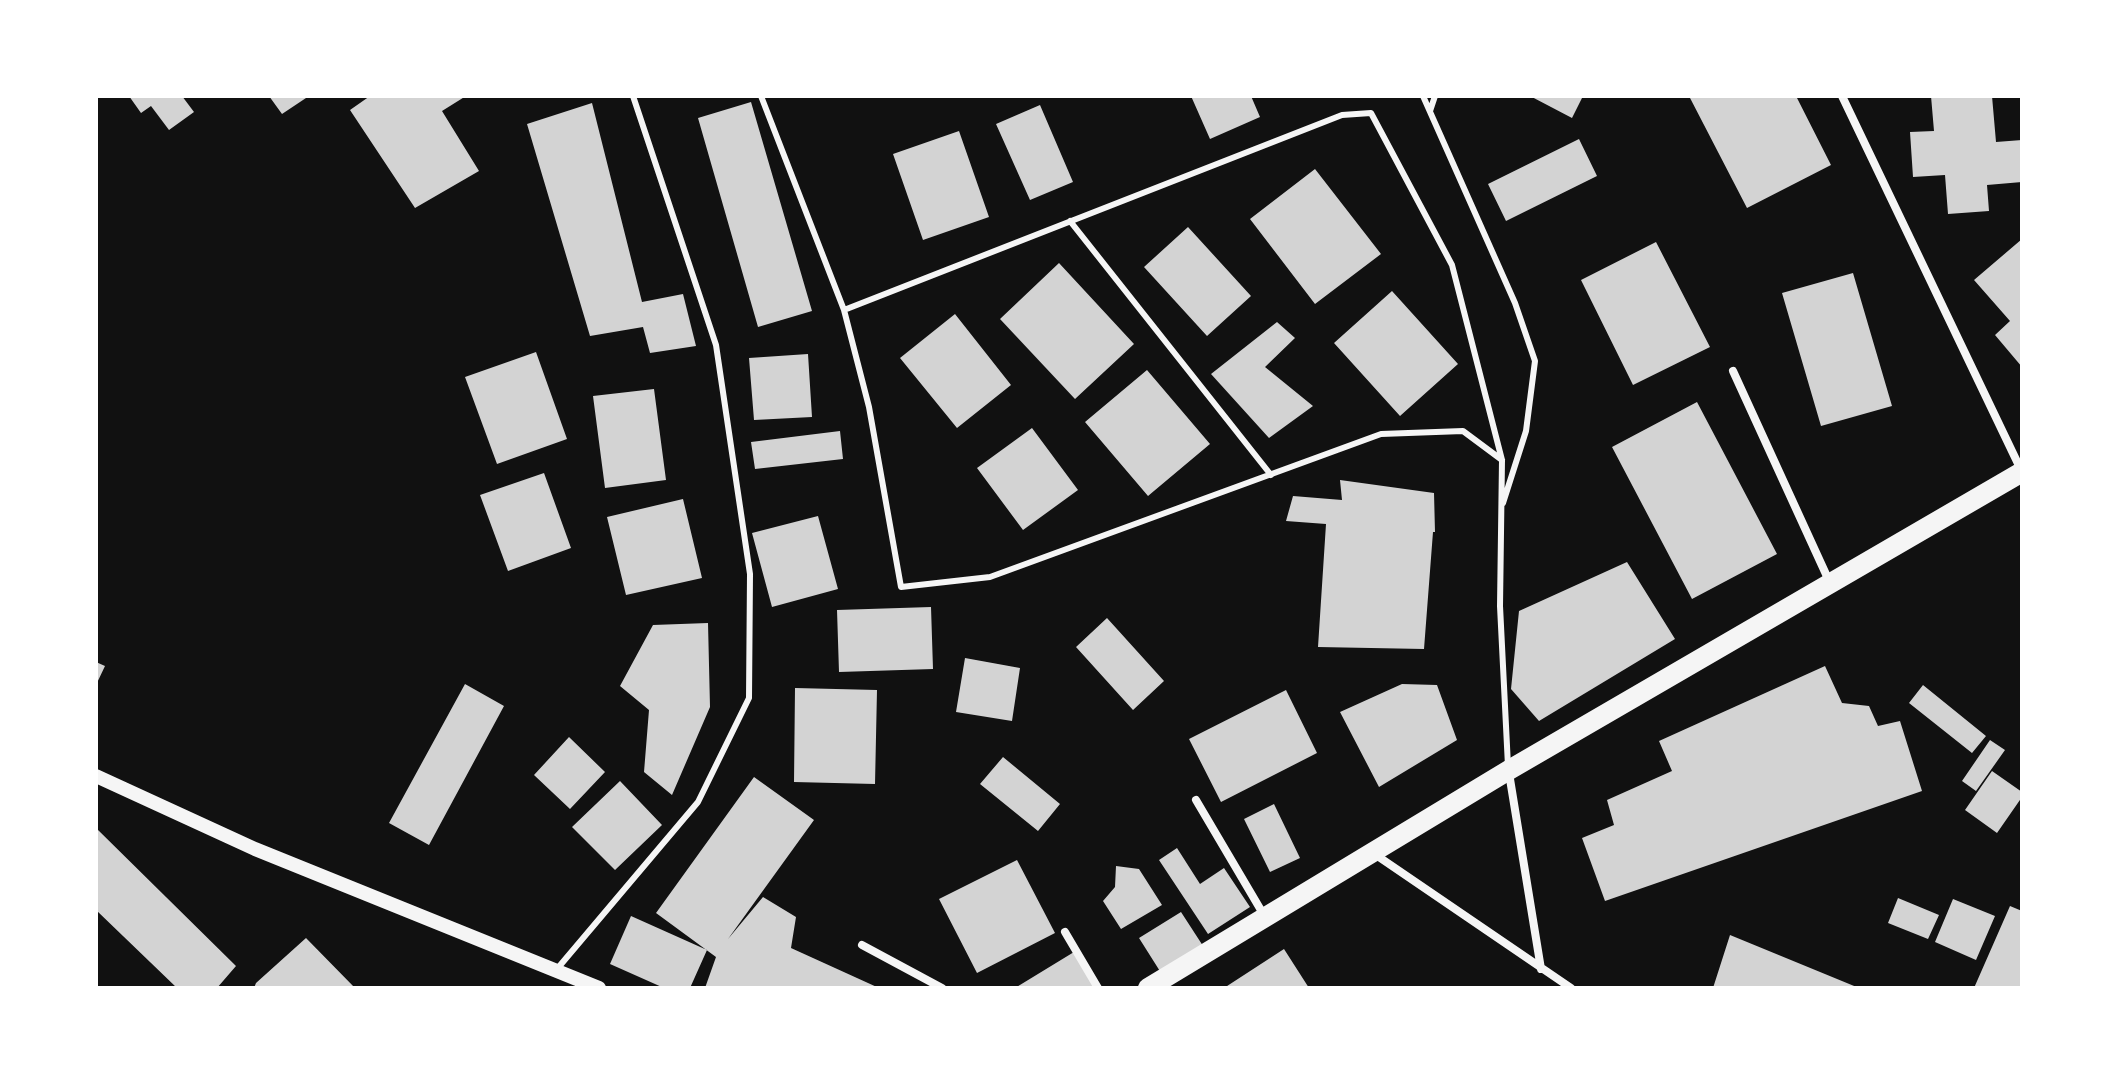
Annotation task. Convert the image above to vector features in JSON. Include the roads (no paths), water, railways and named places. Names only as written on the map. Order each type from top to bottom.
[{"type":"main road","points":[[1148,988],[1509,770],[2022,472]]},
{"type":"street","points":[[1842,96],[2022,472]]},
{"type":"street","points":[[1733,371],[1831,584]]},
{"type":"street","points":[[1509,770],[1541,969]]},
{"type":"street","points":[[96,776],[255,849],[599,988]]},
{"type":"street","points":[[1196,800],[1266,917]]},
{"type":"street","points":[[1373,853],[1571,988]]},
{"type":"street","points":[[1065,932],[1098,988]]},
{"type":"street","points":[[862,945],[942,988]]},
{"type":"lane","points":[[556,970],[698,802],[749,698],[750,574],[716,345],[633,96]]},
{"type":"lane","points":[[761,96],[844,310],[869,407],[901,587],[990,577],[1381,434],[1463,431],[1502,460]]},
{"type":"lane","points":[[1423,96],[1515,303],[1535,361],[1526,431],[1501,510]]},
{"type":"lane","points":[[1430,111],[1435,96]]},
{"type":"lane","points":[[844,310],[1342,115],[1371,113],[1452,265],[1502,460],[1500,606],[1509,770]]},
{"type":"lane","points":[[1070,221],[1271,475]]}]
